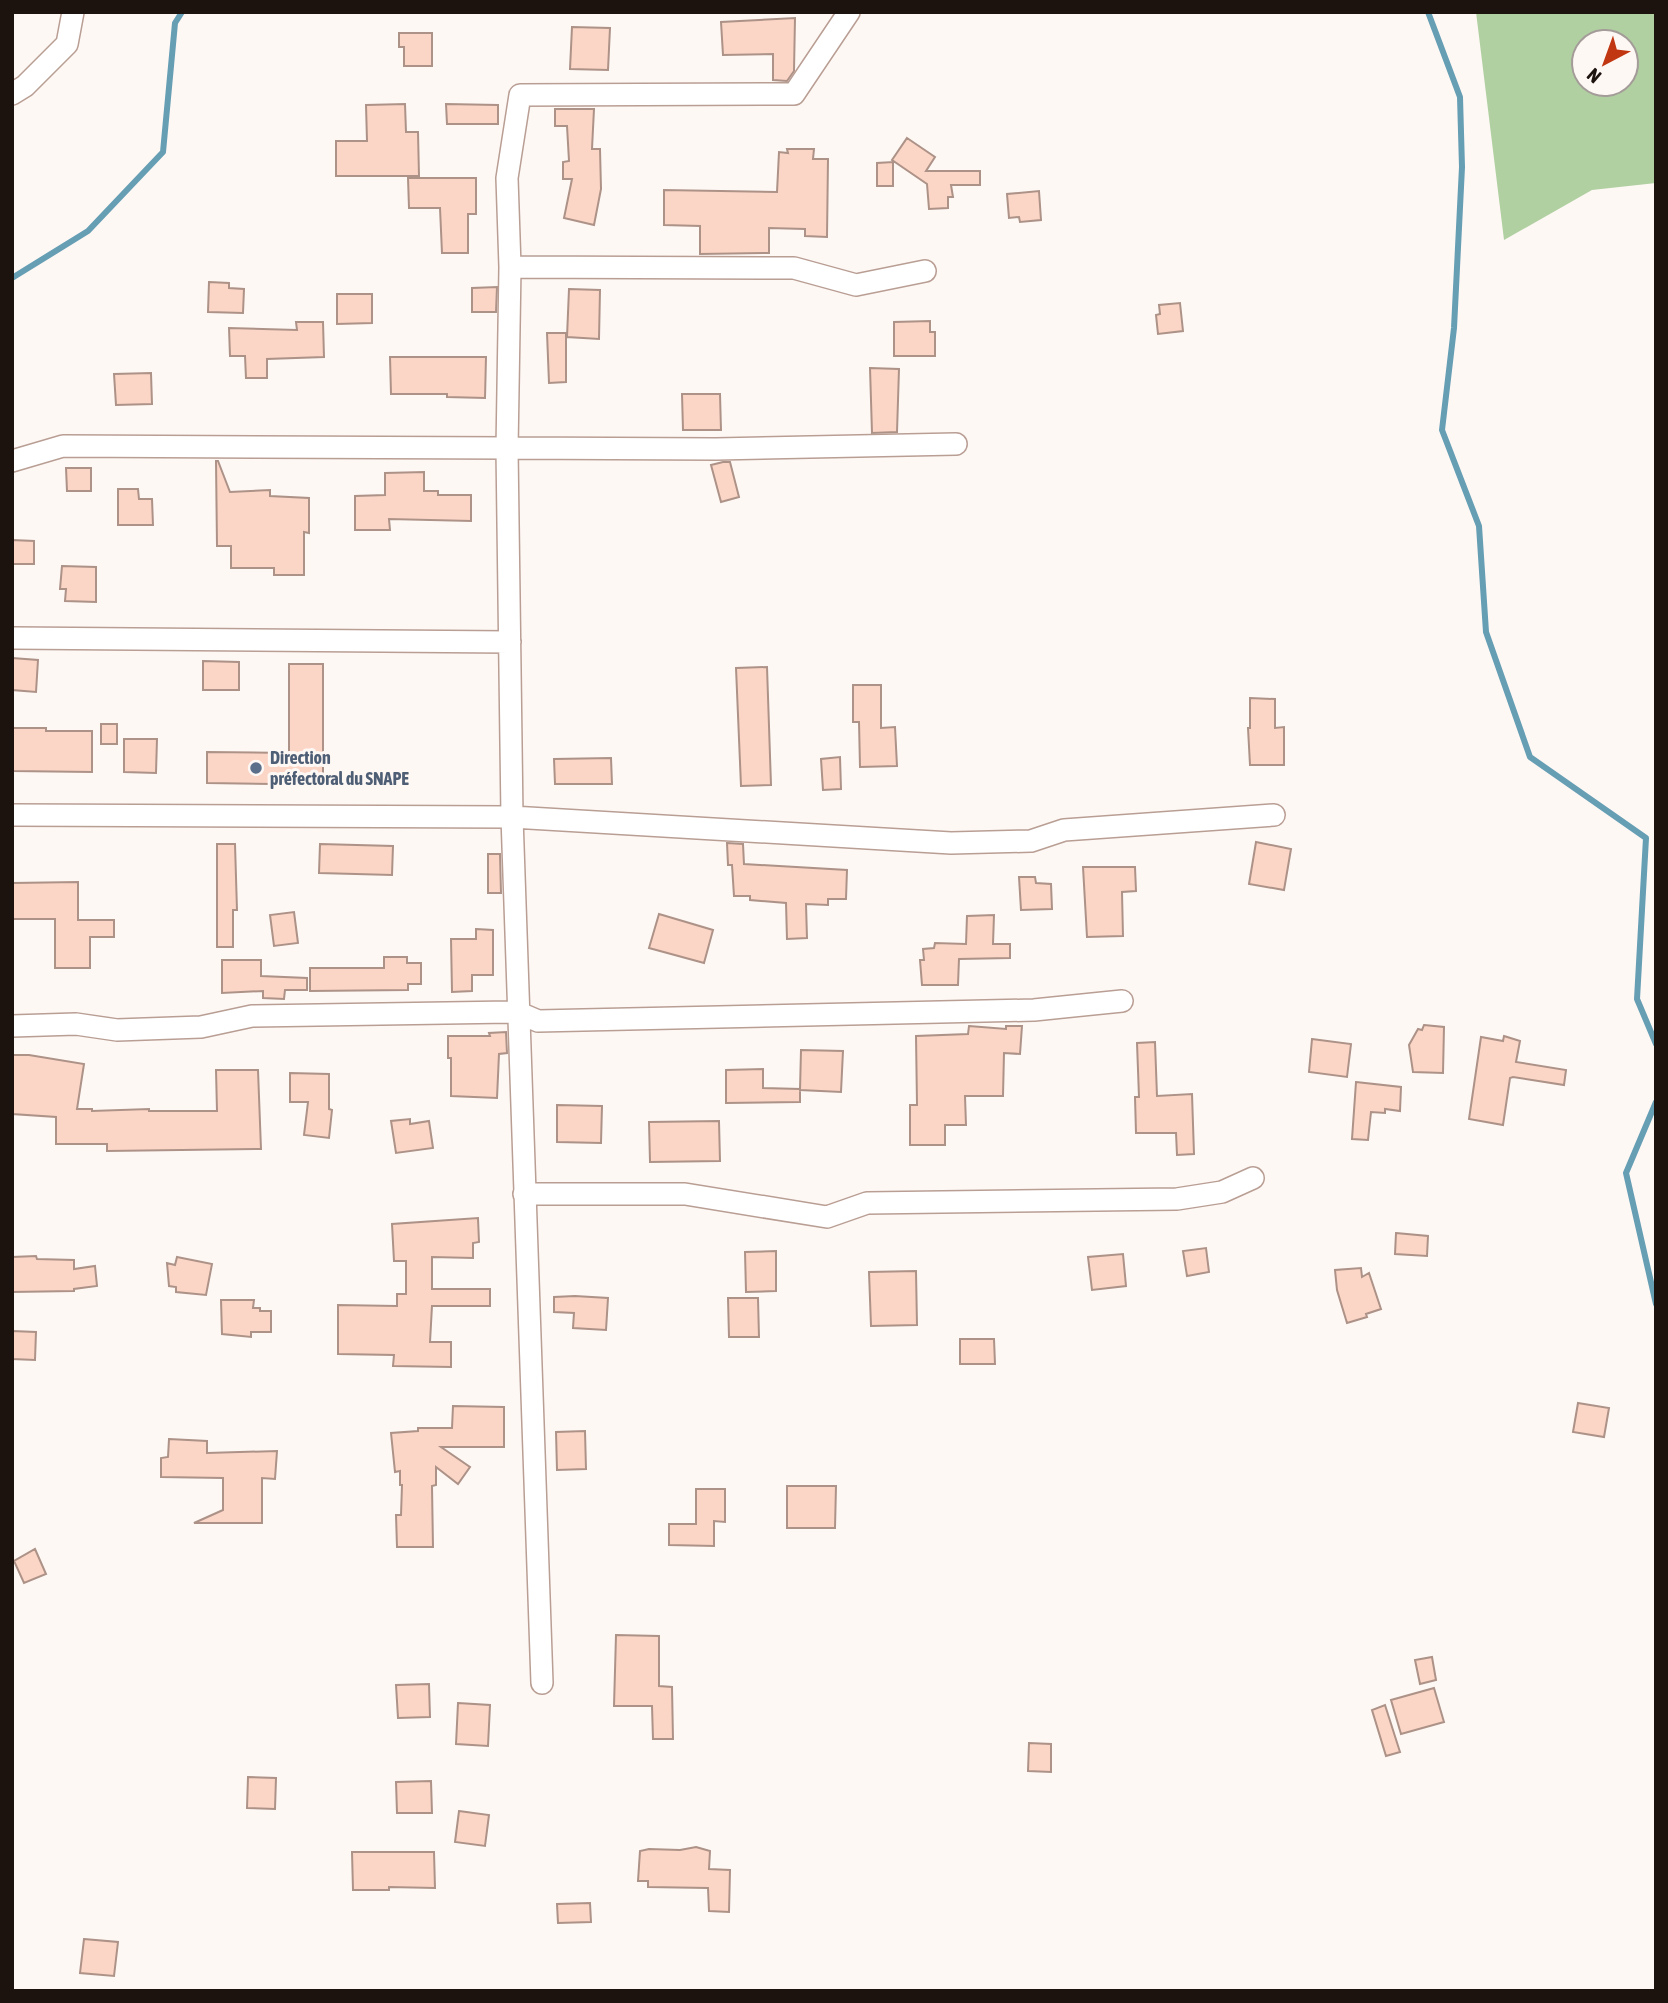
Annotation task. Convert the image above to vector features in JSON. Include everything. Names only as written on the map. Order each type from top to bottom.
[{"type":"street","points":[[12,94],[25,86],[67,44],[73,12]]},
{"type":"street","points":[[542,1683],[512,817],[507,449],[510,267],[507,178],[520,95],[794,94],[849,12]]},
{"type":"street","points":[[510,267],[794,268],[856,285],[925,271]]},
{"type":"street","points":[[12,461],[63,446],[716,449],[956,444]]},
{"type":"street","points":[[12,638],[510,642]]},
{"type":"street","points":[[12,815],[512,817],[950,843],[1031,841],[1063,830],[1274,815]]},
{"type":"street","points":[[12,1026],[76,1024],[117,1030],[201,1027],[251,1016],[517,1012],[538,1021],[1034,1010],[1122,1001]]},
{"type":"street","points":[[524,1194],[685,1194],[827,1217],[867,1203],[1177,1199],[1222,1192],[1253,1178]]},
{"type":"green space","points":[[1476,12],[1656,12],[1656,183],[1592,190],[1504,240]]},
{"type":"building","points":[[795,18],[794,71],[787,81],[773,80],[773,54],[723,55],[721,22]]},
{"type":"building","points":[[572,27],[610,28],[608,70],[570,69]]},
{"type":"building","points":[[399,33],[432,33],[432,66],[404,66],[404,47],[399,47]]},
{"type":"building","points":[[405,104],[406,132],[418,132],[419,176],[336,176],[336,141],[367,141],[366,105]]},
{"type":"building","points":[[446,104],[498,105],[498,124],[447,124]]},
{"type":"building","points":[[555,109],[594,109],[592,149],[600,149],[601,189],[594,225],[564,218],[572,179],[563,179],[563,162],[569,161],[567,126],[555,126]]},
{"type":"building","points":[[907,138],[935,157],[926,171],[980,171],[980,185],[951,185],[953,197],[948,197],[948,208],[929,209],[927,184],[892,160]]},
{"type":"building","points":[[787,149],[814,149],[813,159],[828,159],[827,237],[805,236],[805,229],[769,228],[769,253],[700,254],[700,226],[664,225],[664,190],[777,192],[779,152],[788,153]]},
{"type":"building","points":[[893,162],[893,186],[877,186],[877,163]]},
{"type":"building","points":[[408,178],[476,178],[476,214],[468,214],[468,253],[442,253],[440,208],[409,208]]},
{"type":"building","points":[[1039,191],[1041,220],[1020,222],[1019,217],[1009,218],[1007,194]]},
{"type":"building","points":[[209,282],[229,283],[229,288],[244,289],[243,313],[208,312]]},
{"type":"building","points":[[497,287],[496,312],[472,312],[472,288]]},
{"type":"building","points":[[569,289],[600,290],[599,339],[567,337]]},
{"type":"building","points":[[337,294],[372,294],[372,323],[337,324]]},
{"type":"building","points":[[1180,303],[1183,331],[1158,334],[1156,315],[1160,314],[1159,305]]},
{"type":"building","points":[[930,321],[930,332],[935,332],[935,356],[894,356],[894,322]]},
{"type":"building","points":[[296,322],[323,322],[324,357],[267,359],[267,378],[246,378],[245,356],[230,356],[229,328],[297,330]]},
{"type":"building","points":[[547,333],[566,333],[566,382],[549,383]]},
{"type":"building","points":[[390,357],[486,357],[485,398],[447,397],[447,394],[391,394]]},
{"type":"building","points":[[870,368],[899,369],[897,432],[872,433]]},
{"type":"building","points":[[151,373],[152,404],[116,405],[114,374]]},
{"type":"building","points":[[682,394],[720,394],[721,430],[683,430]]},
{"type":"building","points":[[216,461],[230,492],[270,490],[270,496],[309,498],[309,533],[304,532],[304,575],[274,575],[274,568],[231,568],[231,546],[217,546]]},
{"type":"building","points":[[730,462],[739,497],[721,502],[711,465]]},
{"type":"building","points":[[66,468],[91,468],[91,491],[67,491]]},
{"type":"building","points":[[424,472],[424,491],[438,491],[438,495],[471,495],[471,521],[389,519],[390,530],[355,530],[355,496],[385,495],[385,473]]},
{"type":"building","points":[[118,489],[138,489],[139,499],[152,499],[153,525],[118,525]]},
{"type":"building","points":[[12,540],[34,541],[34,564],[12,564]]},
{"type":"building","points":[[62,566],[96,567],[96,602],[65,601],[66,589],[60,589]]},
{"type":"building","points":[[12,658],[38,660],[36,692],[12,690]]},
{"type":"building","points":[[203,661],[239,662],[239,690],[203,690]]},
{"type":"building","points":[[289,664],[323,664],[323,779],[272,779],[272,784],[207,783],[207,752],[289,753]]},
{"type":"building","points":[[767,667],[771,785],[741,786],[736,668]]},
{"type":"building","points":[[853,685],[881,685],[881,728],[895,727],[897,766],[860,767],[859,722],[853,722]]},
{"type":"building","points":[[1250,698],[1275,699],[1275,728],[1284,727],[1284,765],[1250,765]]},
{"type":"building","points":[[101,724],[117,724],[117,744],[101,744]]},
{"type":"building","points":[[12,728],[92,731],[92,772],[12,771]]},
{"type":"building","points":[[124,739],[157,739],[156,773],[124,772]]},
{"type":"building","points":[[840,757],[841,789],[823,790],[821,759]]},
{"type":"building","points":[[611,758],[612,784],[555,784],[554,759]]},
{"type":"building","points":[[1256,842],[1291,849],[1284,890],[1249,884]]},
{"type":"building","points":[[727,843],[743,844],[744,864],[847,870],[846,899],[828,899],[828,905],[806,904],[807,938],[787,939],[786,903],[750,900],[750,896],[734,896]]},
{"type":"building","points":[[217,844],[235,844],[237,910],[233,910],[233,947],[217,947]]},
{"type":"building","points":[[320,844],[393,846],[392,875],[319,873]]},
{"type":"building","points":[[488,854],[500,854],[501,893],[488,893]]},
{"type":"building","points":[[1083,867],[1135,867],[1136,891],[1122,892],[1123,936],[1087,937]]},
{"type":"building","points":[[1019,877],[1035,877],[1036,883],[1051,884],[1052,909],[1021,910]]},
{"type":"building","points":[[78,882],[78,920],[114,920],[114,937],[90,937],[90,968],[55,968],[55,919],[12,919],[12,883]]},
{"type":"building","points":[[294,912],[298,943],[274,946],[270,915]]},
{"type":"building","points":[[659,914],[713,930],[704,963],[649,948]]},
{"type":"building","points":[[994,915],[993,944],[1010,944],[1010,958],[959,959],[958,985],[922,985],[920,960],[924,960],[923,949],[934,948],[935,943],[966,944],[967,916]]},
{"type":"building","points":[[476,929],[493,930],[493,975],[472,975],[472,991],[452,992],[451,939],[476,939]]},
{"type":"building","points":[[384,957],[407,957],[407,963],[421,963],[421,984],[408,984],[408,990],[310,991],[310,968],[384,968]]},
{"type":"building","points":[[222,960],[261,960],[261,976],[307,978],[307,990],[285,990],[284,999],[263,998],[263,991],[222,993]]},
{"type":"building","points":[[1424,1025],[1444,1027],[1443,1073],[1413,1072],[1409,1045],[1418,1029],[1422,1030]]},
{"type":"building","points":[[969,1026],[1006,1029],[1006,1026],[1022,1026],[1020,1054],[1004,1053],[1003,1096],[965,1096],[966,1125],[945,1125],[945,1145],[910,1145],[910,1105],[917,1105],[916,1036],[968,1034]]},
{"type":"building","points":[[506,1032],[507,1053],[499,1054],[497,1098],[451,1096],[448,1036],[490,1036],[489,1033]]},
{"type":"building","points":[[1504,1036],[1520,1041],[1516,1062],[1566,1070],[1564,1085],[1510,1078],[1503,1125],[1469,1119],[1481,1037],[1503,1041]]},
{"type":"building","points":[[1312,1039],[1351,1044],[1347,1077],[1309,1072]]},
{"type":"building","points":[[1155,1042],[1157,1096],[1192,1094],[1194,1154],[1177,1155],[1176,1133],[1136,1133],[1135,1097],[1139,1097],[1137,1043]]},
{"type":"building","points":[[801,1050],[843,1051],[841,1092],[800,1090]]},
{"type":"building","points":[[12,1055],[29,1055],[84,1064],[77,1109],[92,1111],[217,1111],[216,1070],[258,1070],[261,1149],[107,1151],[107,1144],[56,1144],[56,1117],[12,1114]]},
{"type":"building","points":[[763,1069],[763,1088],[800,1089],[800,1102],[726,1103],[726,1070]]},
{"type":"building","points":[[290,1073],[329,1074],[329,1109],[332,1110],[329,1138],[304,1135],[308,1102],[290,1102]]},
{"type":"building","points":[[1356,1082],[1401,1087],[1400,1111],[1385,1109],[1385,1113],[1371,1112],[1368,1140],[1352,1139]]},
{"type":"building","points":[[557,1105],[602,1106],[601,1143],[557,1142]]},
{"type":"building","points":[[410,1119],[410,1124],[429,1121],[433,1148],[396,1153],[391,1121]]},
{"type":"building","points":[[719,1121],[720,1161],[650,1162],[649,1122]]},
{"type":"building","points":[[478,1218],[479,1242],[473,1243],[473,1258],[432,1257],[432,1289],[490,1289],[490,1306],[432,1306],[430,1342],[451,1342],[451,1367],[393,1366],[394,1355],[338,1354],[338,1305],[397,1306],[397,1294],[406,1294],[406,1261],[394,1261],[392,1224]]},
{"type":"building","points":[[1396,1233],[1428,1236],[1427,1256],[1395,1254]]},
{"type":"building","points":[[1206,1248],[1209,1272],[1187,1276],[1183,1251]]},
{"type":"building","points":[[776,1251],[776,1291],[746,1292],[745,1252]]},
{"type":"building","points":[[1123,1254],[1126,1286],[1092,1290],[1088,1257]]},
{"type":"building","points":[[36,1256],[37,1259],[74,1260],[74,1269],[95,1266],[97,1286],[74,1291],[12,1292],[12,1257]]},
{"type":"building","points":[[177,1257],[212,1264],[206,1295],[176,1292],[176,1287],[169,1286],[167,1263],[175,1265]]},
{"type":"building","points":[[1361,1268],[1362,1277],[1369,1273],[1381,1309],[1347,1323],[1337,1290],[1335,1270]]},
{"type":"building","points":[[916,1271],[917,1325],[871,1326],[869,1272]]},
{"type":"building","points":[[554,1297],[608,1298],[606,1330],[573,1328],[574,1313],[554,1312]]},
{"type":"building","points":[[728,1298],[758,1298],[759,1337],[729,1337]]},
{"type":"building","points":[[221,1300],[254,1300],[253,1308],[271,1311],[271,1332],[251,1332],[251,1337],[222,1334]]},
{"type":"building","points":[[12,1331],[36,1332],[35,1360],[12,1359]]},
{"type":"building","points":[[960,1339],[994,1339],[995,1364],[960,1364]]},
{"type":"building","points":[[1578,1403],[1609,1408],[1604,1437],[1573,1432]]},
{"type":"building","points":[[453,1406],[504,1407],[504,1447],[441,1447],[470,1467],[458,1484],[436,1467],[436,1485],[432,1486],[433,1547],[397,1547],[396,1515],[401,1515],[402,1485],[400,1471],[395,1472],[391,1433],[418,1431],[418,1428],[452,1428]]},
{"type":"building","points":[[585,1431],[586,1469],[557,1470],[556,1432]]},
{"type":"building","points":[[169,1439],[207,1441],[207,1453],[277,1451],[275,1479],[262,1478],[262,1523],[194,1523],[223,1510],[223,1478],[161,1477],[161,1458],[168,1457]]},
{"type":"building","points":[[787,1486],[836,1486],[835,1528],[787,1528]]},
{"type":"building","points":[[696,1489],[725,1489],[725,1522],[714,1521],[714,1546],[669,1545],[669,1524],[696,1524]]},
{"type":"building","points":[[35,1549],[46,1574],[24,1583],[14,1561]]},
{"type":"building","points":[[616,1635],[659,1636],[659,1686],[672,1687],[673,1739],[653,1739],[652,1706],[614,1706]]},
{"type":"building","points":[[1432,1657],[1436,1680],[1420,1684],[1415,1660]]},
{"type":"building","points":[[429,1684],[430,1717],[398,1718],[396,1685]]},
{"type":"building","points":[[1434,1688],[1444,1722],[1401,1734],[1391,1700]]},
{"type":"building","points":[[458,1703],[490,1705],[488,1746],[456,1744]]},
{"type":"building","points":[[1385,1705],[1400,1752],[1386,1756],[1372,1710]]},
{"type":"building","points":[[1029,1743],[1051,1744],[1051,1772],[1028,1771]]},
{"type":"building","points":[[248,1777],[276,1778],[275,1809],[247,1808]]},
{"type":"building","points":[[431,1781],[432,1813],[397,1813],[396,1782]]},
{"type":"building","points":[[459,1811],[489,1815],[485,1846],[455,1842]]},
{"type":"building","points":[[696,1847],[710,1851],[709,1869],[730,1870],[729,1912],[709,1911],[708,1888],[648,1887],[648,1881],[638,1881],[640,1851]]},
{"type":"building","points":[[352,1852],[434,1852],[435,1888],[389,1887],[389,1890],[353,1890]]},
{"type":"building","points":[[590,1903],[591,1922],[558,1923],[557,1904]]},
{"type":"building","points":[[84,1939],[118,1942],[114,1976],[80,1973]]},
{"type":"waterway","points":[[12,278],[88,231],[163,152],[175,23],[182,12]]},
{"type":"waterway","points":[[1428,12],[1460,97],[1462,167],[1454,328],[1442,430],[1479,526],[1486,632],[1530,757],[1646,838],[1637,999],[1656,1044]]},
{"type":"waterway","points":[[1656,1102],[1626,1173],[1656,1304]]},
{"type":"place","name":"Direction préfectoral du SNAPE","points":[[256,768]]}]
